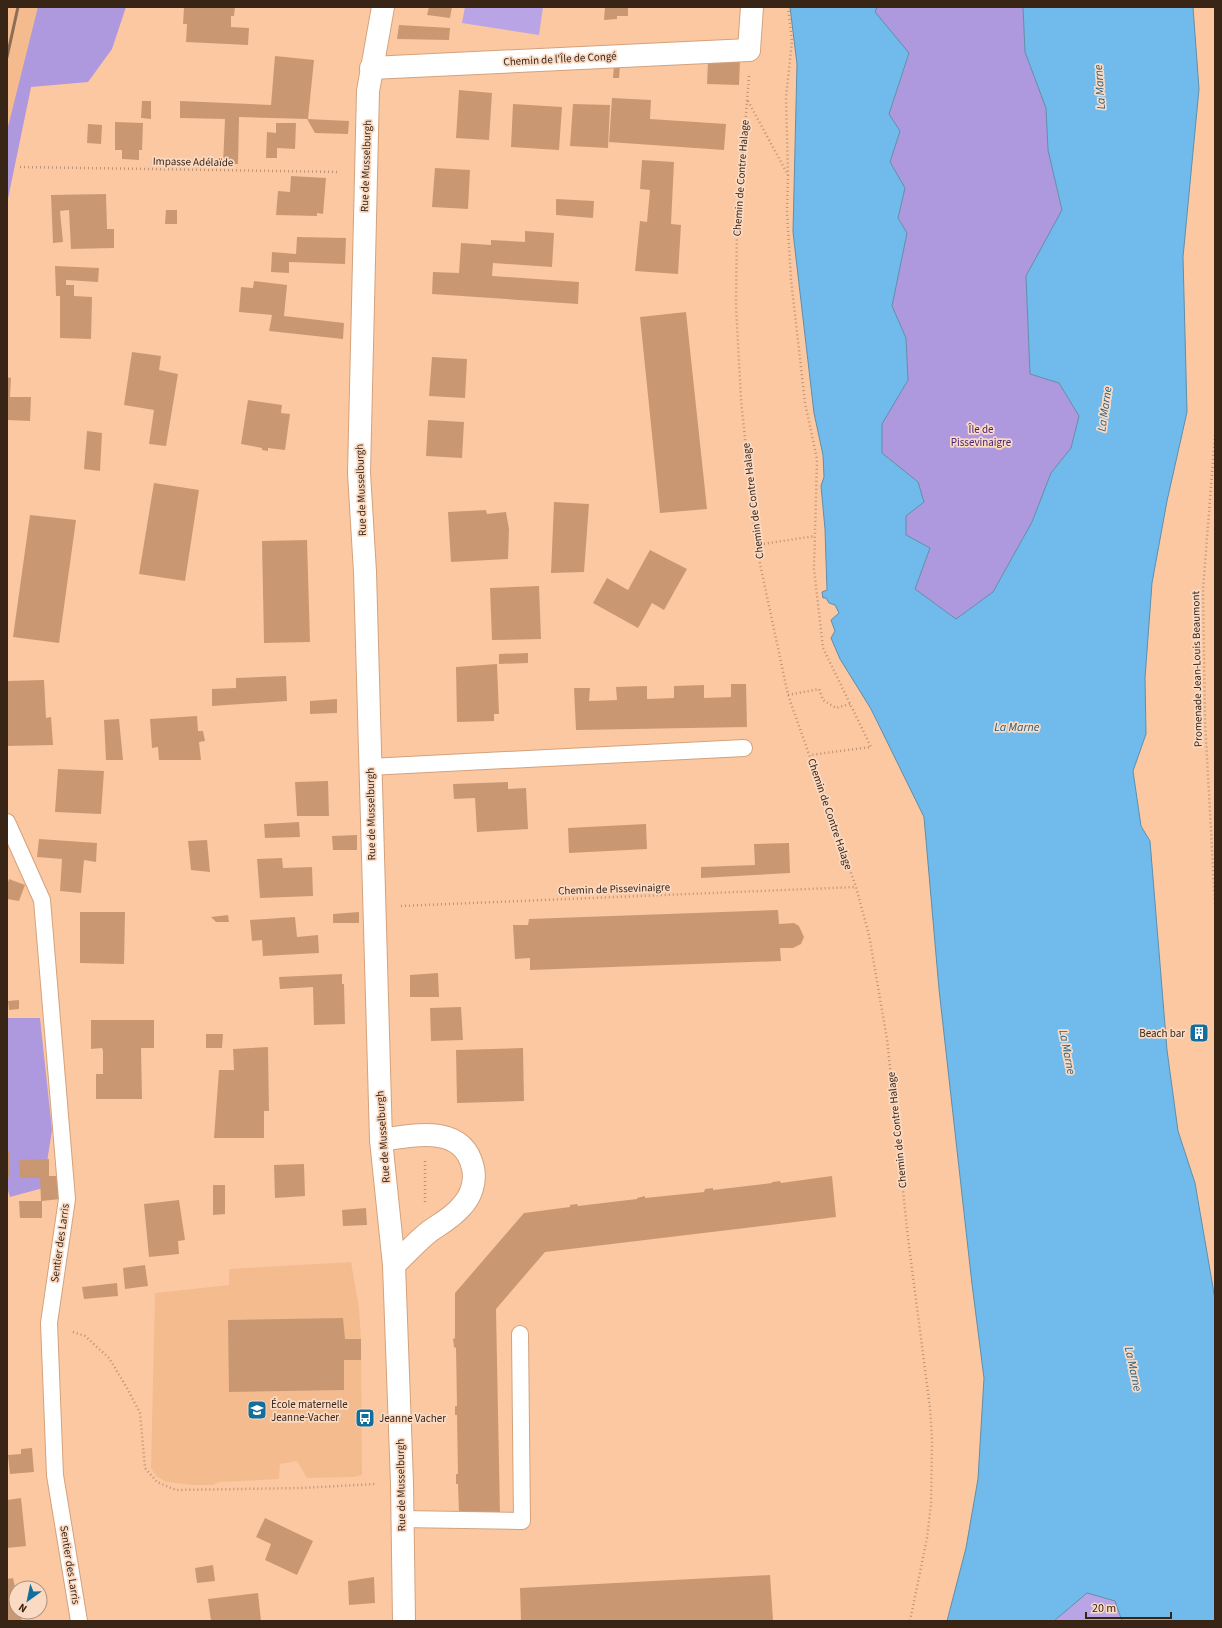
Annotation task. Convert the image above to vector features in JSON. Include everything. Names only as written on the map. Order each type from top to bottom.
[{"type":"street","name":"Rue de Musselburgh","points":[[383,7],[368,91],[358,473],[364,572],[381,1140],[394,1265],[404,1621]]},
{"type":"street","points":[[749,50],[752,7]]},
{"type":"street","name":"Chemin de l'Île de Congé","points":[[371,68],[749,50]]},
{"type":"street","points":[[381,1140],[419,1135],[439,1135],[456,1142],[470,1157],[475,1176],[471,1193],[461,1208],[428,1233],[394,1265]]},
{"type":"lane","points":[[369,767],[744,748]]},
{"type":"lane","name":"Sentier des Larris","points":[[7,822],[42,900],[67,1199],[49,1323],[55,1475],[79,1621]]},
{"type":"lane","points":[[402,1519],[522,1521],[520,1334]]},
{"type":"path","points":[[788,7],[792,41],[786,97],[788,175],[787,212],[791,279],[807,414],[817,459],[814,569],[823,648],[871,746],[810,755]]},
{"type":"path","name":"Chemin de Contre Halage","points":[[749,50],[748,100],[741,164],[737,229],[736,305],[741,400],[756,545],[788,695],[856,887],[869,935],[887,1040],[908,1230],[931,1416],[932,1440],[931,1504],[927,1538],[910,1621]]},
{"type":"path","points":[[748,100],[788,175]]},
{"type":"path","name":"Impasse Adélaïde","points":[[20,167],[366,173]]},
{"type":"path","name":"Promenade Jean-Louis Beaumont","points":[[1215,435],[1203,590],[1205,721],[1215,904]]},
{"type":"path","points":[[756,545],[815,536]]},
{"type":"path","points":[[788,695],[819,689],[823,700],[836,708],[850,704]]},
{"type":"path","name":"Chemin de Pissevinaigre","points":[[373,907],[856,887]]},
{"type":"path","points":[[425,1159],[426,1210]]},
{"type":"path","points":[[49,1323],[85,1336],[109,1358],[140,1413],[145,1468],[157,1482],[176,1490],[301,1488],[375,1484]]},
{"type":"shaded area","points":[[7,7],[53,7],[43,31],[7,203]]},
{"type":"shaded area","points":[[465,7],[543,7],[539,35],[462,23]]},
{"type":"shaded area","name":"École maternelle Jeanne-Vacher","points":[[351,1262],[359,1308],[361,1339],[362,1475],[354,1477],[307,1478],[297,1461],[280,1464],[279,1479],[219,1482],[213,1485],[193,1485],[166,1482],[156,1476],[151,1468],[155,1293],[229,1285],[229,1269]]},
{"type":"shaded area","points":[[1087,1593],[1115,1601],[1122,1621],[1054,1621]]},
{"type":"green space","points":[[38,7],[126,7],[112,49],[88,82],[31,87],[7,203],[7,131]]},
{"type":"green space","name":"Île de Pissevinaigre","points":[[877,7],[1023,7],[1025,52],[1046,108],[1048,150],[1062,211],[1026,276],[1030,374],[1059,383],[1079,416],[1071,448],[1051,473],[1032,522],[993,592],[956,619],[915,589],[930,548],[906,535],[906,516],[918,482],[882,453],[882,424],[908,380],[906,338],[892,306],[907,233],[898,218],[905,188],[890,162],[900,131],[889,114],[909,54],[875,12]]},
{"type":"green space","points":[[7,1018],[40,1018],[52,1130],[43,1188],[10,1197],[7,1187]]},
{"type":"water","name":"La Marne","points":[[790,7],[877,7],[875,12],[909,53],[889,114],[900,131],[890,162],[905,188],[898,218],[907,233],[892,306],[906,338],[908,380],[882,424],[882,453],[918,482],[924,502],[906,516],[906,535],[930,548],[915,589],[956,619],[993,592],[1032,522],[1051,473],[1071,448],[1079,416],[1059,383],[1030,374],[1026,276],[1062,210],[1048,150],[1046,108],[1025,52],[1023,7],[1193,7],[1199,89],[1183,257],[1187,412],[1167,501],[1152,583],[1145,678],[1146,734],[1133,771],[1141,826],[1150,841],[1167,1050],[1178,1131],[1195,1183],[1215,1299],[1215,1621],[1122,1621],[1115,1601],[1087,1593],[1054,1621],[947,1621],[966,1548],[978,1479],[984,1378],[939,989],[924,817],[871,709],[840,659],[831,638],[835,631],[831,620],[839,613],[835,605],[829,603],[826,598],[823,598],[822,592],[827,590],[825,529],[821,486],[824,477],[823,455],[814,413],[793,232],[797,64]]},
{"type":"building","points":[[184,7],[235,7],[234,16],[231,16],[231,27],[249,28],[248,45],[186,42],[187,24],[183,24]]},
{"type":"building","points":[[429,7],[452,7],[450,18],[427,15]]},
{"type":"building","points":[[605,7],[628,7],[628,16],[617,16],[617,19],[604,20]]},
{"type":"building","points":[[399,25],[450,28],[449,40],[397,39]]},
{"type":"building","points":[[275,56],[314,60],[308,119],[239,117],[238,164],[223,164],[225,119],[180,118],[180,101],[271,105]]},
{"type":"building","points":[[708,61],[740,61],[739,85],[707,84]]},
{"type":"building","points":[[620,65],[619,78],[613,78],[614,66]]},
{"type":"building","points":[[459,90],[492,93],[489,140],[456,138]]},
{"type":"building","points":[[612,98],[651,100],[650,119],[726,124],[724,150],[609,142]]},
{"type":"building","points":[[142,101],[151,101],[151,119],[141,118]]},
{"type":"building","points":[[513,104],[562,107],[559,150],[511,147]]},
{"type":"building","points":[[573,104],[610,105],[608,148],[570,146]]},
{"type":"building","points":[[307,119],[349,121],[348,134],[315,133]]},
{"type":"building","points":[[115,122],[143,123],[142,150],[139,150],[139,160],[122,159],[122,150],[115,150]]},
{"type":"building","points":[[276,123],[296,123],[295,149],[277,148],[277,158],[266,158],[267,132],[276,133]]},
{"type":"building","points":[[88,124],[102,125],[101,144],[87,143]]},
{"type":"building","points":[[642,160],[674,162],[671,224],[681,225],[678,274],[635,271],[640,221],[647,222],[650,190],[640,189]]},
{"type":"building","points":[[435,168],[470,170],[468,209],[432,207]]},
{"type":"building","points":[[291,176],[326,178],[323,214],[317,213],[317,216],[276,215],[278,191],[290,192]]},
{"type":"building","points":[[106,194],[107,229],[114,229],[114,248],[71,249],[69,210],[60,211],[63,242],[53,243],[51,195]]},
{"type":"building","points":[[556,199],[594,201],[593,218],[556,215]]},
{"type":"building","points":[[166,210],[177,210],[177,224],[165,224]]},
{"type":"building","points":[[525,231],[554,233],[552,267],[493,263],[492,276],[579,282],[578,304],[432,294],[433,272],[459,273],[461,243],[491,245],[491,240],[525,242]]},
{"type":"building","points":[[297,237],[346,238],[345,264],[289,262],[289,273],[271,272],[272,252],[296,254]]},
{"type":"building","points":[[55,266],[99,268],[98,282],[66,280],[66,285],[74,285],[74,296],[92,297],[91,339],[60,338],[60,296],[56,296]]},
{"type":"building","points":[[254,281],[287,285],[284,316],[344,323],[343,339],[269,331],[272,315],[239,312],[241,287],[253,288]]},
{"type":"building","points":[[686,312],[707,509],[660,513],[640,317]]},
{"type":"building","points":[[132,352],[161,356],[159,370],[178,374],[166,446],[149,444],[154,410],[124,405]]},
{"type":"building","points":[[432,357],[467,359],[465,398],[429,396]]},
{"type":"building","points":[[7,377],[11,378],[10,397],[31,397],[30,421],[7,420]]},
{"type":"building","points":[[248,400],[282,405],[281,413],[290,414],[285,450],[268,448],[268,451],[262,450],[262,448],[241,444]]},
{"type":"building","points":[[428,420],[464,422],[462,458],[426,456]]},
{"type":"building","points":[[87,431],[102,433],[100,471],[84,469]]},
{"type":"building","points":[[154,483],[199,490],[185,581],[139,574]]},
{"type":"building","points":[[554,502],[589,504],[584,572],[551,573]]},
{"type":"building","points":[[486,510],[487,514],[506,512],[509,529],[508,559],[451,562],[448,512]]},
{"type":"building","points":[[30,515],[76,520],[59,643],[13,637]]},
{"type":"building","points":[[307,540],[310,642],[264,643],[262,541]]},
{"type":"building","points":[[650,550],[687,569],[664,610],[652,603],[638,628],[593,603],[607,578],[628,590]]},
{"type":"building","points":[[539,586],[541,639],[492,640],[490,588]]},
{"type":"building","points":[[528,653],[528,663],[499,664],[499,654]]},
{"type":"building","points":[[497,664],[499,714],[494,714],[494,721],[457,722],[456,667]]},
{"type":"building","points":[[286,676],[287,701],[212,706],[212,689],[236,688],[236,678]]},
{"type":"building","points":[[44,680],[46,718],[51,717],[53,745],[7,746],[7,681]]},
{"type":"building","points":[[731,684],[746,684],[747,727],[576,730],[574,688],[590,688],[589,701],[617,700],[616,687],[647,686],[647,699],[674,698],[674,686],[704,685],[704,698],[731,697]]},
{"type":"building","points":[[337,699],[337,713],[310,714],[310,701]]},
{"type":"building","points":[[197,716],[198,731],[203,731],[205,741],[199,742],[201,760],[159,760],[158,747],[152,748],[150,719]]},
{"type":"building","points":[[119,719],[123,760],[106,760],[104,720]]},
{"type":"building","points":[[58,769],[104,771],[101,814],[55,812]]},
{"type":"building","points":[[328,781],[329,816],[297,816],[295,782]]},
{"type":"building","points":[[508,782],[508,789],[526,788],[528,829],[477,832],[475,798],[454,799],[453,784]]},
{"type":"building","points":[[299,822],[300,837],[265,838],[264,824]]},
{"type":"building","points":[[646,824],[647,849],[569,853],[568,828]]},
{"type":"building","points":[[357,835],[357,850],[333,850],[332,836]]},
{"type":"building","points":[[39,839],[97,843],[96,862],[84,860],[81,893],[60,891],[62,859],[37,857]]},
{"type":"building","points":[[207,840],[210,872],[191,870],[188,841]]},
{"type":"building","points":[[789,843],[790,873],[701,878],[701,867],[755,865],[754,844]]},
{"type":"building","points":[[282,858],[283,868],[312,867],[313,896],[260,898],[257,859]]},
{"type":"building","points":[[9,879],[25,885],[19,901],[7,899],[7,885]]},
{"type":"building","points":[[778,910],[779,924],[794,923],[799,926],[804,937],[801,944],[793,948],[780,948],[781,961],[530,970],[530,958],[515,959],[513,925],[528,925],[529,919]]},
{"type":"building","points":[[80,912],[125,912],[124,964],[80,963]]},
{"type":"building","points":[[359,912],[359,923],[333,923],[333,914]]},
{"type":"building","points":[[228,915],[229,922],[216,922],[211,917]]},
{"type":"building","points":[[295,917],[297,937],[318,935],[319,953],[263,956],[262,940],[252,941],[250,920]]},
{"type":"building","points":[[438,973],[439,997],[410,997],[410,975]]},
{"type":"building","points":[[342,974],[342,984],[344,984],[345,1024],[314,1025],[313,987],[280,989],[279,977]]},
{"type":"building","points":[[19,1000],[19,1009],[9,1010],[8,1001]]},
{"type":"building","points":[[461,1007],[463,1040],[431,1041],[430,1008]]},
{"type":"building","points":[[91,1020],[154,1020],[154,1048],[141,1048],[142,1099],[96,1099],[96,1074],[103,1074],[103,1051],[102,1048],[91,1049]]},
{"type":"building","name":"Beach bar","points":[[1194,1026],[1202,1026],[1203,1040],[1195,1040]]},
{"type":"building","points":[[206,1034],[223,1034],[222,1048],[206,1048]]},
{"type":"building","points":[[268,1047],[269,1111],[264,1111],[264,1138],[214,1138],[219,1070],[234,1070],[233,1049]]},
{"type":"building","points":[[523,1048],[524,1101],[457,1103],[456,1050]]},
{"type":"building","points":[[7,1152],[9,1152],[10,1177],[7,1177]]},
{"type":"building","points":[[49,1159],[49,1176],[58,1176],[60,1199],[42,1201],[42,1218],[20,1218],[19,1201],[41,1201],[40,1178],[20,1178],[19,1160]]},
{"type":"building","points":[[304,1164],[305,1196],[275,1198],[274,1165]]},
{"type":"building","points":[[832,1176],[836,1217],[545,1252],[496,1309],[500,1514],[459,1514],[458,1484],[456,1484],[456,1474],[458,1474],[457,1415],[455,1415],[455,1406],[457,1406],[456,1348],[454,1347],[453,1339],[455,1338],[455,1293],[524,1213],[570,1207],[570,1205],[577,1204],[578,1206],[637,1199],[645,1196],[645,1198],[704,1192],[705,1189],[713,1188],[713,1190]]},
{"type":"building","points":[[213,1185],[225,1185],[225,1214],[213,1215]]},
{"type":"building","points":[[179,1200],[185,1240],[178,1241],[179,1254],[149,1257],[144,1204]]},
{"type":"building","points":[[366,1208],[367,1225],[343,1226],[342,1210]]},
{"type":"building","points":[[145,1265],[148,1286],[125,1289],[123,1268]]},
{"type":"building","points":[[117,1283],[118,1296],[84,1299],[82,1287]]},
{"type":"building","points":[[343,1318],[345,1339],[361,1339],[361,1360],[344,1360],[344,1390],[229,1392],[228,1320]]},
{"type":"building","points":[[32,1448],[34,1472],[10,1474],[8,1455],[21,1454],[21,1449]]},
{"type":"building","points":[[21,1498],[26,1546],[7,1548],[7,1500]]},
{"type":"building","points":[[265,1518],[313,1541],[297,1575],[265,1560],[271,1544],[256,1537]]},
{"type":"building","points":[[213,1565],[215,1581],[197,1583],[195,1568]]},
{"type":"building","points":[[770,1575],[773,1620],[521,1621],[520,1588]]},
{"type":"building","points":[[374,1577],[375,1603],[349,1605],[348,1581]]},
{"type":"building","points":[[13,1578],[13,1580],[8,1580],[8,1620],[22,1621],[7,1621],[7,1579]]},
{"type":"building","points":[[258,1593],[261,1621],[211,1621],[208,1599]]},
{"type":"railway","points":[[7,57],[18,7]]},
{"type":"place","name":"Beach bar","points":[[1199,1033]]},
{"type":"place","name":"École maternelle Jeanne-Vacher","points":[[257,1410]]},
{"type":"place","name":"Jeanne Vacher","points":[[365,1418]]}]
